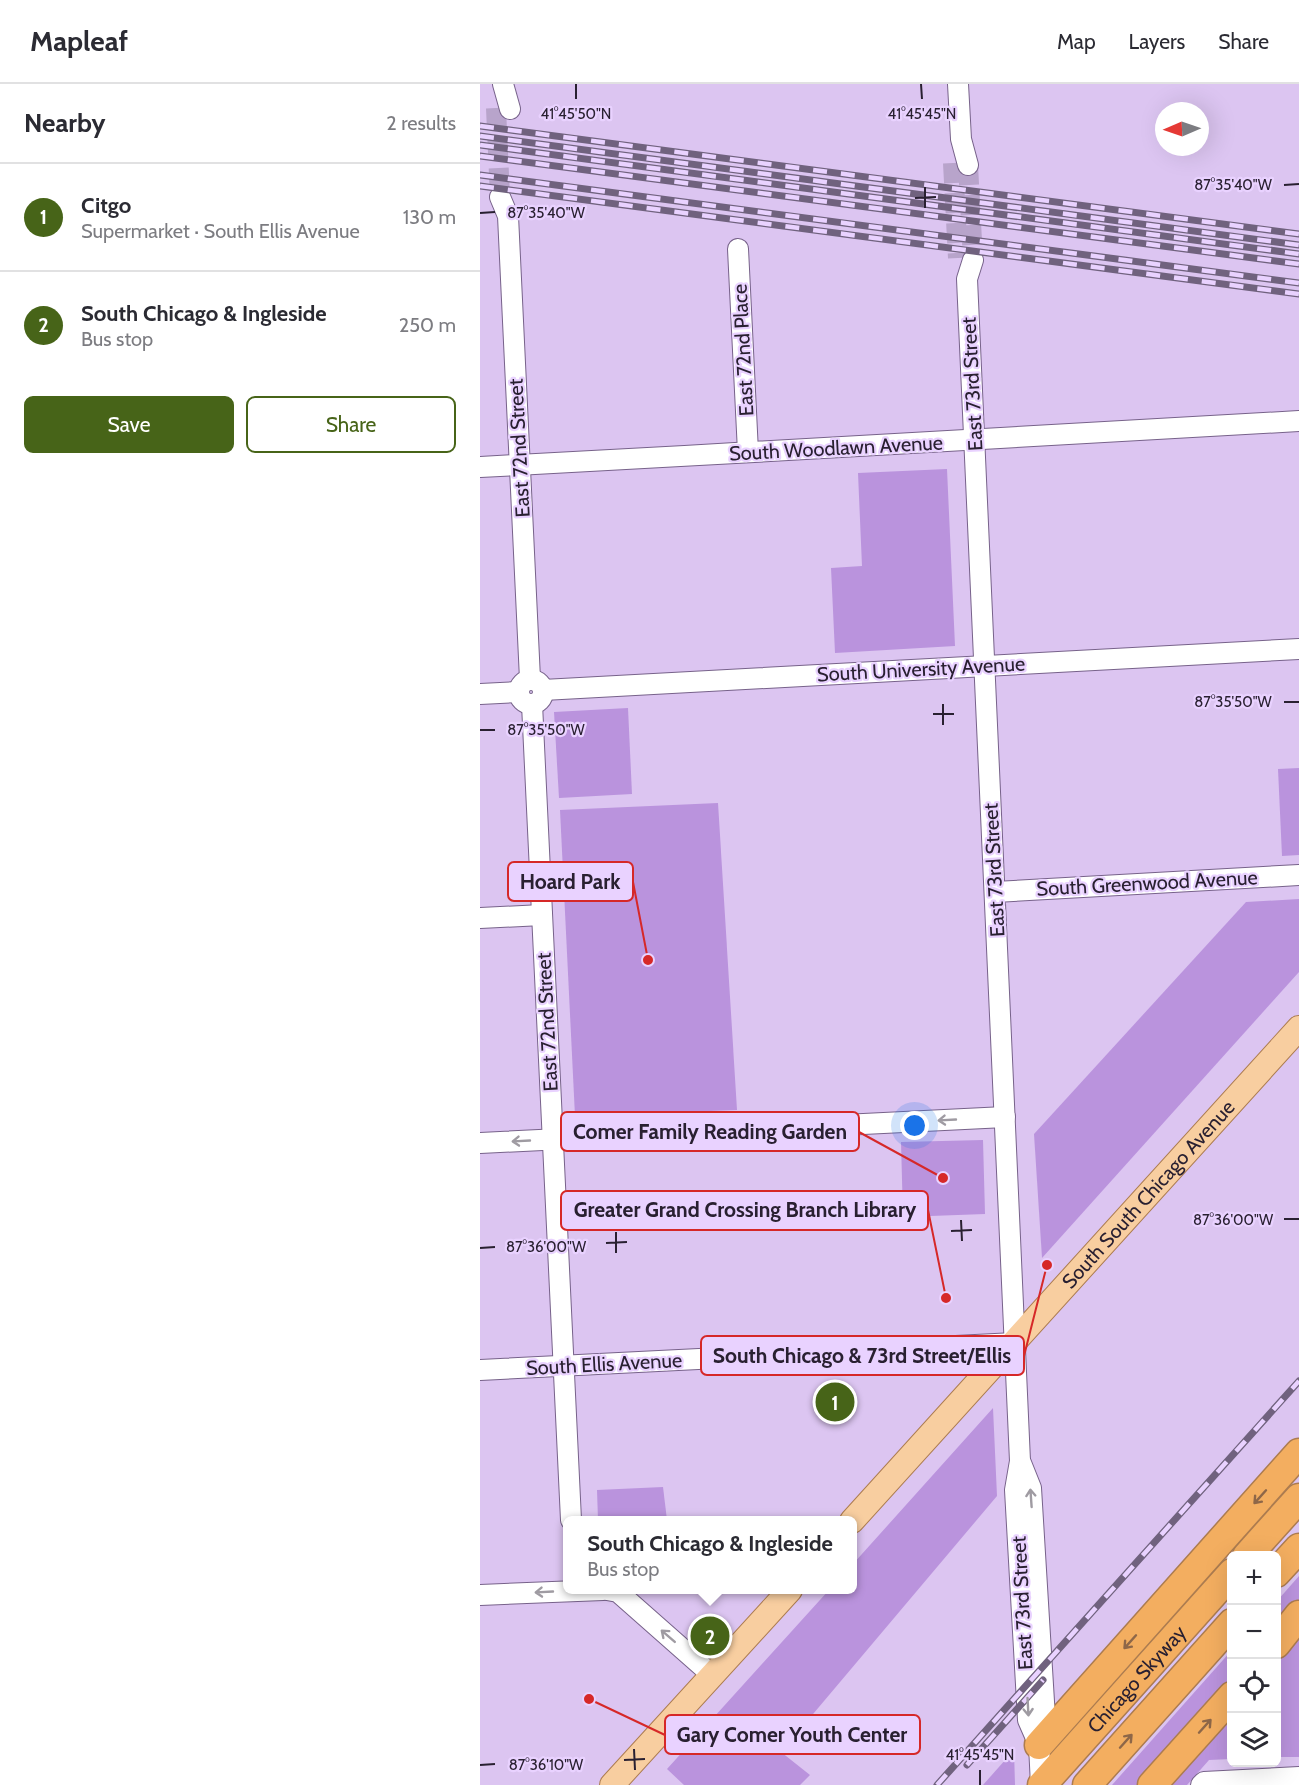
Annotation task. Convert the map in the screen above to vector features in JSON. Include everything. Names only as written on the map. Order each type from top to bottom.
[{"type":"highway","points":[[1039,1745],[1299,1453]]},
{"type":"highway","points":[[1251,1551],[1299,1498]]},
{"type":"highway","points":[[1281,1568],[1299,1548]]},
{"type":"highway","name":"Chicago Skyway","points":[[1042,1785],[1227,1579]]},
{"type":"highway","points":[[1281,1638],[1299,1616]]},
{"type":"highway","name":"Chicago Skyway","points":[[1087,1785],[1227,1629]]},
{"type":"highway","points":[[1152,1785],[1227,1702]]},
{"type":"main road","name":"South South Chicago Avenue","points":[[857,1516],[1299,1028]]},
{"type":"main road","points":[[612,1785],[786,1594]]},
{"type":"street","points":[[502,84],[503,109]]},
{"type":"street","points":[[958,84],[961,164]]},
{"type":"street","name":"East 72nd Street","points":[[507,204],[571,1516]]},
{"type":"street","name":"East 72nd Place","points":[[738,249],[748,452]]},
{"type":"street","name":"East 73rd Street","points":[[966,266],[1020,1461],[1016,1490],[1028,1720],[1039,1745],[1042,1785]]},
{"type":"street","name":"South Woodlawn Avenue","points":[[480,467],[1299,421]]},
{"type":"street","name":"South University Avenue","points":[[480,694],[1299,649]]},
{"type":"street","name":"South Greenwood Avenue","points":[[995,892],[1299,875]]},
{"type":"street","points":[[480,918],[542,915]]},
{"type":"street","points":[[480,1143],[1005,1117]]},
{"type":"street","name":"South Ellis Avenue","points":[[480,1371],[1015,1343]]},
{"type":"street","points":[[480,1595],[563,1591]]},
{"type":"street","points":[[620,1594],[712,1675]]},
{"type":"street","points":[[1202,1783],[1299,1777]]},
{"type":"shaded area","points":[[947,469],[955,646],[835,653],[831,568],[862,566],[858,473]]},
{"type":"shaded area","points":[[628,708],[632,794],[559,798],[554,712]]},
{"type":"shaded area","points":[[1299,768],[1299,855],[1282,856],[1278,769]]},
{"type":"shaded area","points":[[718,803],[737,1110],[575,1116],[560,810]]},
{"type":"shaded area","points":[[1299,899],[1299,972],[1042,1258],[1034,1134],[1246,902]]},
{"type":"shaded area","points":[[983,1140],[985,1214],[903,1217],[901,1142]]},
{"type":"shaded area","points":[[993,1408],[997,1496],[781,1752],[810,1775],[800,1785],[684,1785],[667,1769],[825,1594],[857,1594],[857,1560]]},
{"type":"shaded area","points":[[663,1487],[667,1516],[598,1516],[597,1490]]},
{"type":"shaded area","points":[[1299,1576],[1299,1605],[1281,1630],[1281,1605],[1281,1596]]},
{"type":"shaded area","points":[[1299,1629],[1299,1757],[1281,1757],[1281,1650]]},
{"type":"shaded area","points":[[1227,1656],[1227,1691],[1143,1785],[1112,1785]]},
{"type":"shaded area","points":[[1227,1712],[1227,1759],[1209,1760],[1187,1785],[1162,1785]]},
{"type":"shaded area","points":[[1014,1750],[1015,1785],[983,1785]]},
{"type":"tunnel","points":[[496,108],[500,197]]},
{"type":"tunnel","points":[[953,163],[958,258]]},
{"type":"tunnel","points":[[968,165],[973,260]]},
{"type":"railway","points":[[480,126],[1299,234]]},
{"type":"railway","points":[[480,136],[1299,245]]},
{"type":"railway","points":[[480,145],[1299,254]]},
{"type":"railway","points":[[480,156],[1299,264]]},
{"type":"railway","points":[[480,175],[1299,283]]},
{"type":"railway","points":[[480,186],[1299,294]]},
{"type":"railway","points":[[937,1785],[1299,1381]]},
{"type":"railway","points":[[967,1765],[1043,1680]]},
{"type":"place","name":"Hoard Park","points":[[648,960]]},
{"type":"place","name":"Comer Family Reading Garden","points":[[943,1178]]},
{"type":"place","name":"South Chicago & 73rd Street/Ellis","points":[[1047,1265]]},
{"type":"place","name":"Greater Grand Crossing Branch Library","points":[[946,1298]]},
{"type":"place","name":"Citgo","points":[[835,1402]]},
{"type":"place","name":"South Chicago & Ingleside","points":[[710,1636]]},
{"type":"place","name":"Gary Comer Youth Center","points":[[589,1699]]}]
